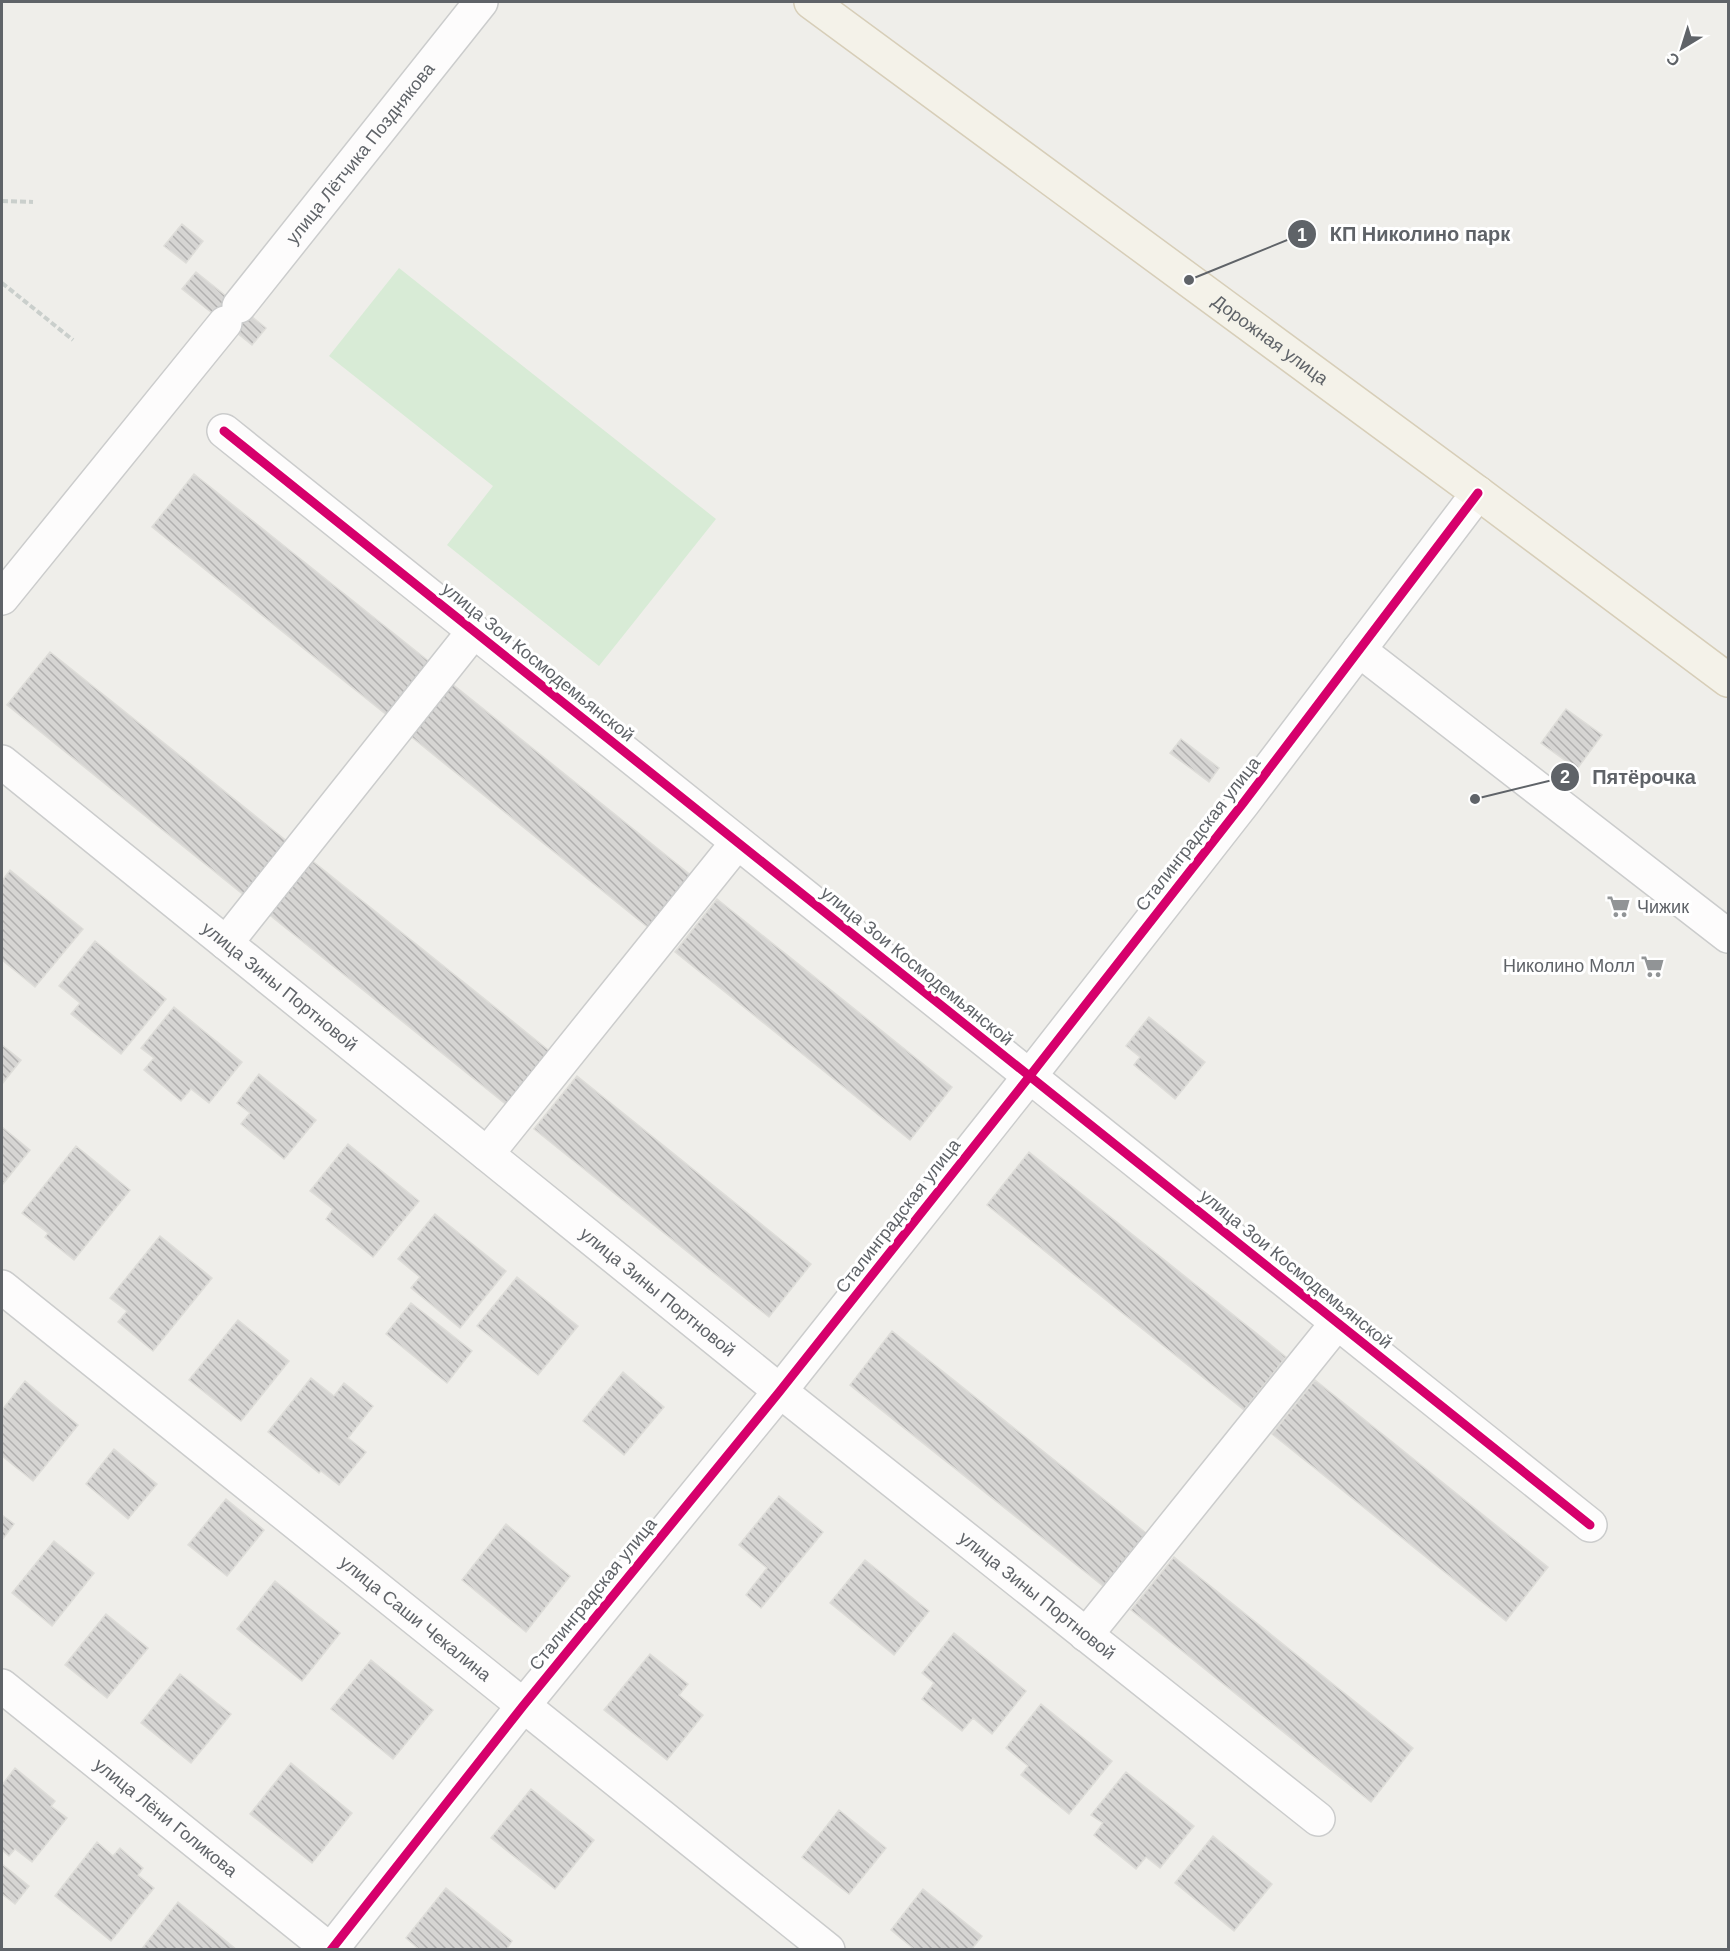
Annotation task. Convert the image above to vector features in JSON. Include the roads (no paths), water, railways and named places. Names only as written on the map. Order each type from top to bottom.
[{"type":"main road","name":"Дорожная улица","points":[[811,2],[1728,680]]},
{"type":"street","name":"улица Лётчика Позднякова","points":[[2,598],[232,315],[481,2]]},
{"type":"street","name":"улица Зои Космодемьянской","points":[[224,431],[1590,1525]]},
{"type":"street","name":"Сталинградская улица","points":[[331,1950],[523,1706],[780,1391],[1029,1077],[1244,802],[1478,493]]},
{"type":"street","points":[[226,943],[474,632]]},
{"type":"street","points":[[1359,650],[1728,936]]},
{"type":"street","name":"улица Зины Портновой","points":[[2,762],[780,1391],[1318,1819]]},
{"type":"street","points":[[487,1154],[737,843]]},
{"type":"street","name":"улица Саши Чекалина","points":[[2,1287],[828,1950]]},
{"type":"street","points":[[1086,1635],[1337,1323]]},
{"type":"street","name":"улица Лёни Голикова","points":[[2,1686],[331,1950]]},
{"type":"place","name":"КП Николино парк","points":[[1189,280]]},
{"type":"place","name":"Пятёрочка","points":[[1475,799]]},
{"type":"place","name":"Чижик","points":[[1619,907]]},
{"type":"place","name":"Николино Молл","points":[[1653,966]]}]
